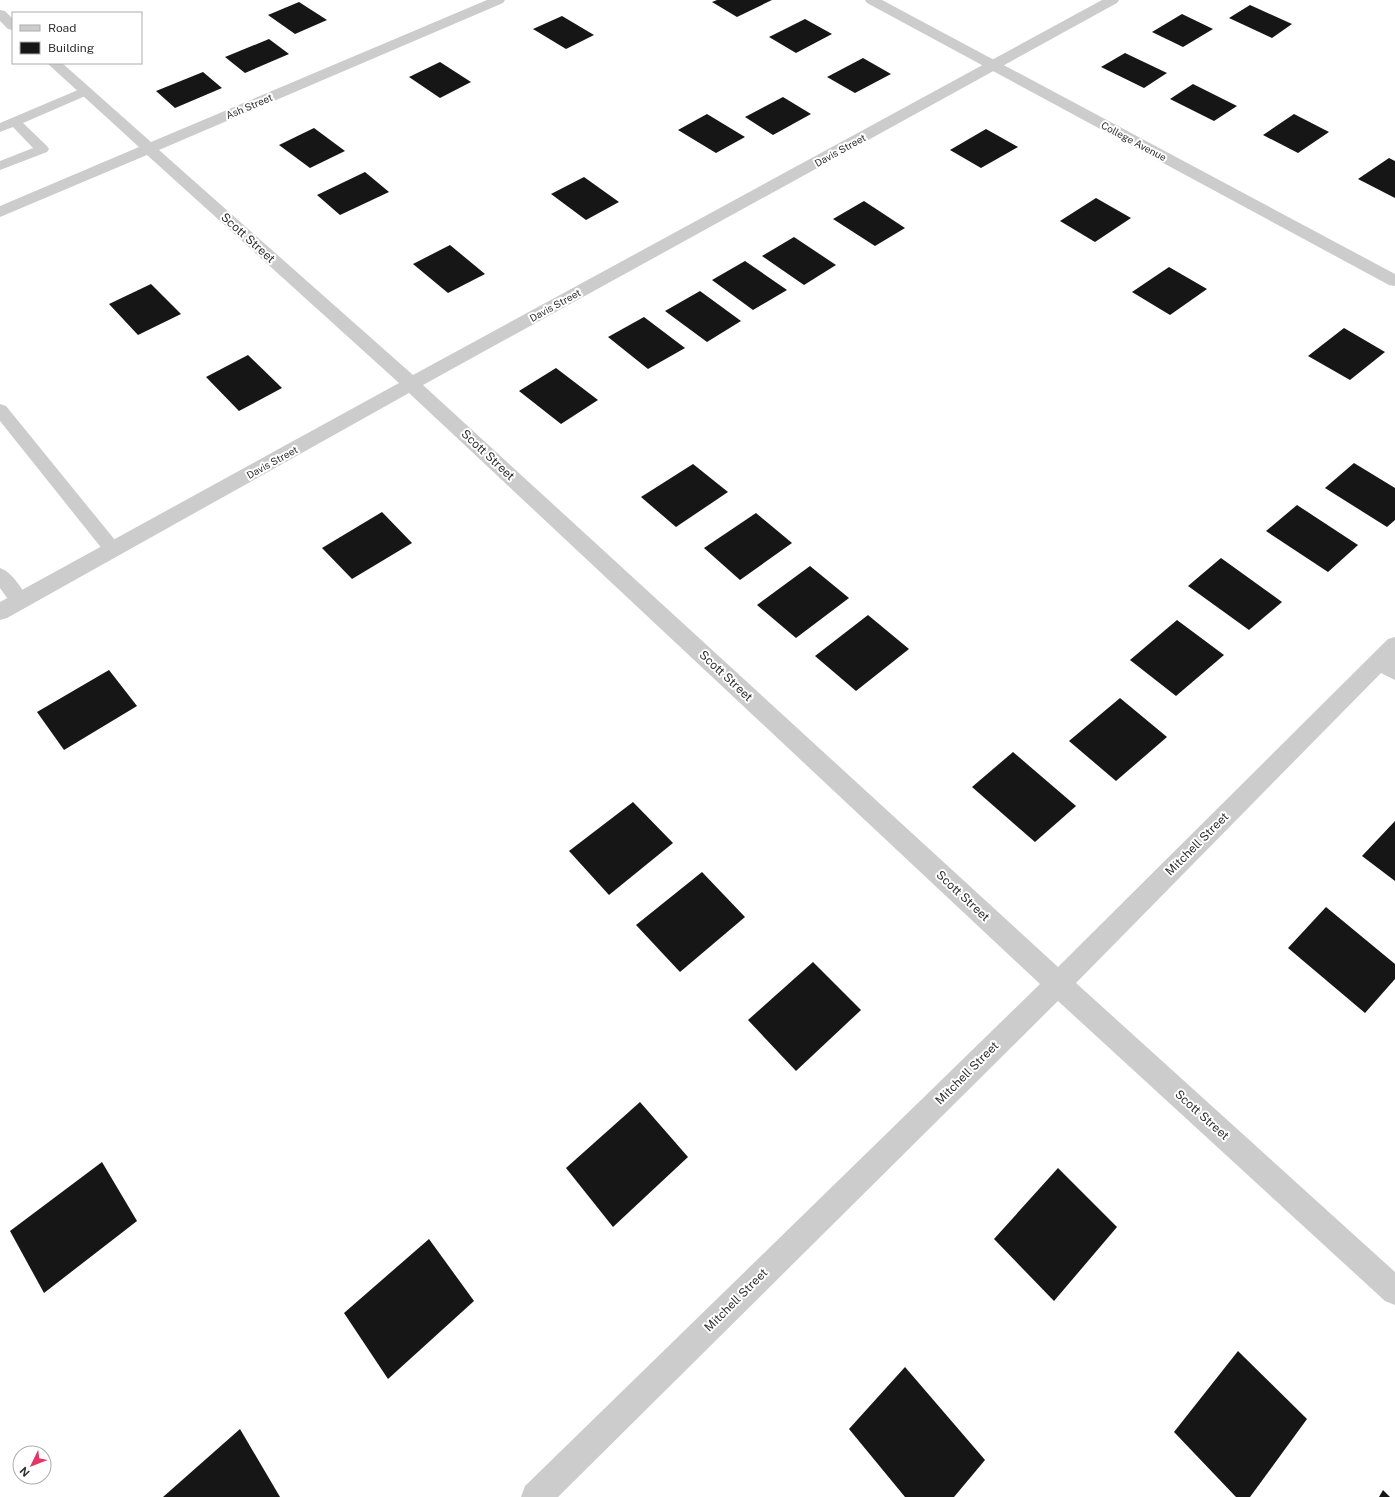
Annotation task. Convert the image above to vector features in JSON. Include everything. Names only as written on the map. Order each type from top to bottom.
[{"type":"street","name":"Ash Street","points":[[0,212],[498,0]]},
{"type":"street","name":"College Avenue","points":[[872,0],[1395,281]]},
{"type":"street","name":"Davis Street","points":[[0,612],[411,384],[1112,0]]},
{"type":"street","points":[[0,14],[12,25]]},
{"type":"street","name":"Scott Street","points":[[55,64],[411,384],[1058,984],[1395,1291]]},
{"type":"street","name":"Mitchell Street","points":[[536,1497],[1390,659]]},
{"type":"lane","points":[[0,128],[85,91]]},
{"type":"lane","points":[[0,166],[42,149],[14,121]]},
{"type":"lane","points":[[0,410],[113,550]]},
{"type":"lane","points":[[0,575],[20,601]]},
{"type":"building","points":[[717,0],[772,0],[737,17],[712,2]]},
{"type":"building","points":[[299,2],[327,20],[295,34],[268,15]]},
{"type":"building","points":[[1250,5],[1292,24],[1272,38],[1229,18]]},
{"type":"building","points":[[1182,14],[1213,29],[1183,47],[1152,32]]},
{"type":"building","points":[[562,16],[594,35],[566,49],[533,29]]},
{"type":"building","points":[[805,19],[832,34],[796,53],[769,37]]},
{"type":"building","points":[[269,39],[289,54],[245,73],[225,57]]},
{"type":"building","points":[[1125,53],[1167,73],[1144,88],[1101,67]]},
{"type":"building","points":[[863,58],[891,74],[855,93],[827,77]]},
{"type":"building","points":[[440,62],[471,82],[440,98],[409,77]]},
{"type":"building","points":[[203,72],[222,88],[175,108],[156,91]]},
{"type":"building","points":[[1193,84],[1237,106],[1214,121],[1170,99]]},
{"type":"building","points":[[783,97],[811,114],[773,135],[745,117]]},
{"type":"building","points":[[707,114],[745,137],[716,153],[678,130]]},
{"type":"building","points":[[1294,114],[1329,132],[1298,153],[1263,135]]},
{"type":"building","points":[[314,128],[345,151],[310,168],[279,145]]},
{"type":"building","points":[[986,129],[1018,147],[981,168],[950,150]]},
{"type":"building","points":[[1389,158],[1395,161],[1395,198],[1358,179]]},
{"type":"building","points":[[365,172],[389,192],[340,215],[317,195]]},
{"type":"building","points":[[584,177],[619,202],[586,220],[551,194]]},
{"type":"building","points":[[1096,198],[1131,218],[1095,242],[1060,221]]},
{"type":"building","points":[[864,201],[905,228],[875,246],[833,219]]},
{"type":"building","points":[[794,237],[836,265],[804,285],[762,256]]},
{"type":"building","points":[[450,245],[485,274],[448,293],[413,264]]},
{"type":"building","points":[[745,261],[787,290],[753,310],[712,280]]},
{"type":"building","points":[[1169,267],[1207,289],[1170,315],[1132,292]]},
{"type":"building","points":[[151,284],[181,314],[138,335],[109,304]]},
{"type":"building","points":[[700,291],[741,321],[707,342],[665,311]]},
{"type":"building","points":[[644,317],[685,348],[648,369],[608,337]]},
{"type":"building","points":[[1344,328],[1385,352],[1350,380],[1308,356]]},
{"type":"building","points":[[248,355],[282,388],[239,411],[206,377]]},
{"type":"building","points":[[556,368],[598,400],[561,424],[519,391]]},
{"type":"building","points":[[1354,463],[1395,488],[1395,520],[1387,527],[1325,488]]},
{"type":"building","points":[[693,464],[728,492],[676,527],[641,497]]},
{"type":"building","points":[[1297,505],[1358,545],[1328,572],[1266,531]]},
{"type":"building","points":[[382,512],[412,543],[352,579],[322,548]]},
{"type":"building","points":[[756,513],[792,543],[740,580],[704,548]]},
{"type":"building","points":[[1221,558],[1282,602],[1249,630],[1188,586]]},
{"type":"building","points":[[810,566],[849,598],[796,638],[757,605]]},
{"type":"building","points":[[868,615],[909,649],[856,691],[815,656]]},
{"type":"building","points":[[1177,620],[1224,655],[1176,696],[1130,660]]},
{"type":"building","points":[[109,670],[137,706],[64,750],[37,712]]},
{"type":"building","points":[[1120,698],[1167,737],[1116,781],[1069,741]]},
{"type":"building","points":[[1013,752],[1076,806],[1035,842],[972,787]]},
{"type":"building","points":[[633,802],[673,843],[609,895],[569,851]]},
{"type":"building","points":[[1395,821],[1395,881],[1362,856]]},
{"type":"building","points":[[702,872],[745,917],[680,972],[636,925]]},
{"type":"building","points":[[1326,907],[1395,964],[1395,979],[1365,1013],[1288,948]]},
{"type":"building","points":[[813,962],[861,1010],[796,1071],[748,1020]]},
{"type":"building","points":[[640,1102],[688,1157],[613,1227],[566,1168]]},
{"type":"building","points":[[102,1162],[137,1221],[44,1293],[10,1231]]},
{"type":"building","points":[[1058,1168],[1117,1227],[1054,1301],[994,1239]]},
{"type":"building","points":[[429,1239],[474,1301],[388,1379],[344,1313]]},
{"type":"building","points":[[1238,1351],[1307,1419],[1250,1497],[1236,1497],[1174,1432]]},
{"type":"building","points":[[905,1367],[985,1460],[954,1497],[905,1497],[849,1429]]},
{"type":"building","points":[[240,1429],[280,1497],[163,1497]]},
{"type":"building","points":[[1383,1490],[1390,1497],[1379,1497]]}]
